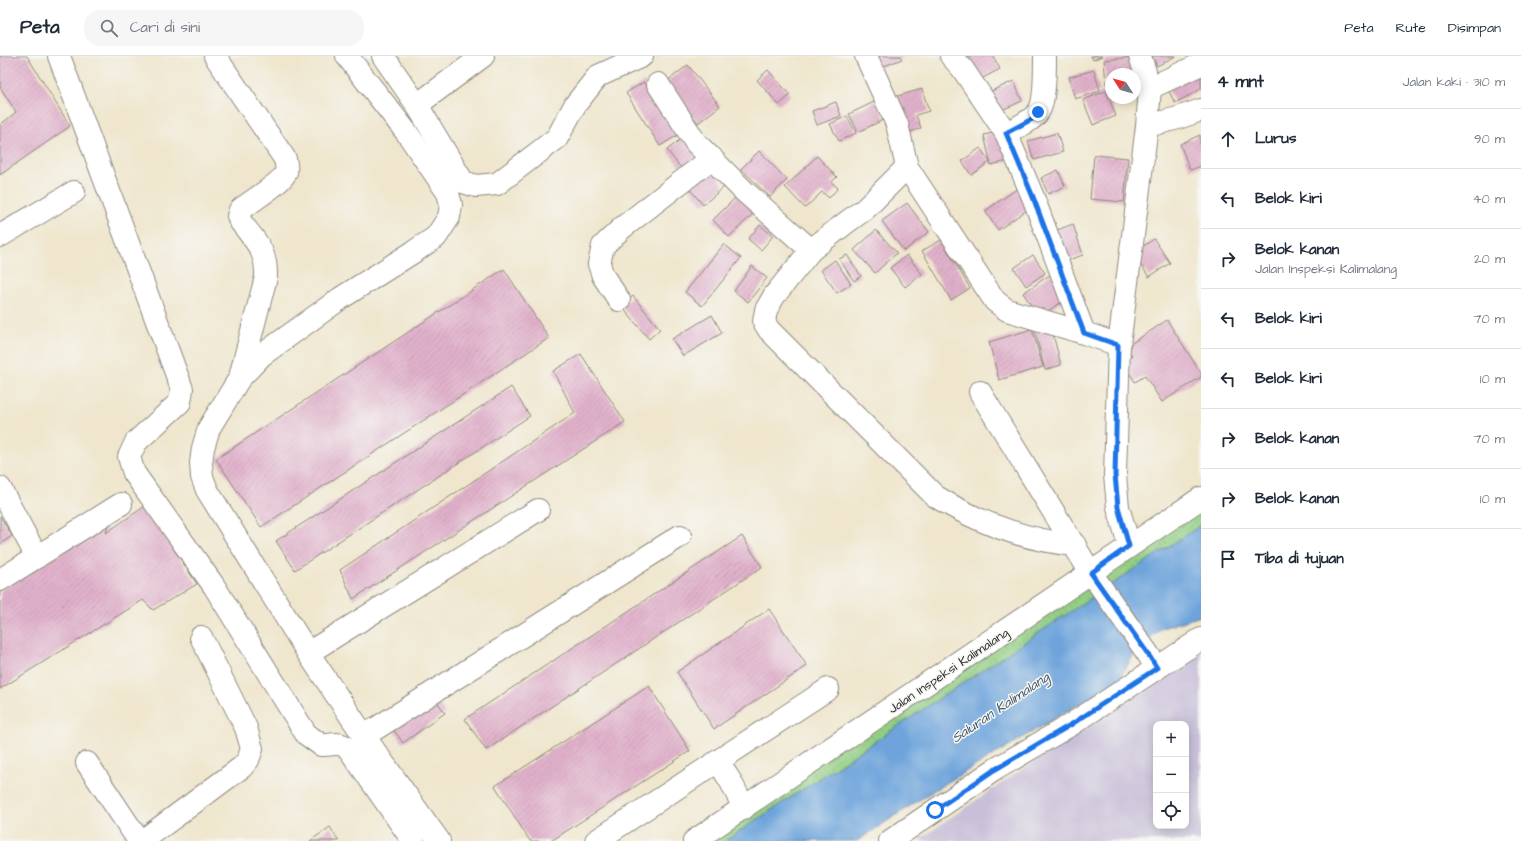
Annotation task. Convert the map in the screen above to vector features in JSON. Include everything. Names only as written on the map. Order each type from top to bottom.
[{"type":"street","points":[[59,56],[182,388],[180,402],[136,442],[129,457],[134,472],[214,586],[306,734],[321,745],[335,743],[342,744],[349,749],[413,841]]},
{"type":"street","points":[[215,56],[285,159],[287,166],[286,173],[280,181],[240,210],[238,216],[240,221],[263,252],[266,265],[266,277],[239,379]]},
{"type":"street","points":[[347,56],[407,133],[448,193],[451,205],[448,217],[436,236],[341,298],[262,355],[239,379],[209,428],[203,448],[201,463],[202,477],[207,490],[308,653],[364,736],[439,841]]},
{"type":"street","points":[[383,56],[417,105],[463,182],[476,186],[497,184],[557,138],[575,105],[598,76],[642,56]]},
{"type":"street","points":[[417,105],[483,56]]},
{"type":"street","points":[[866,56],[898,124],[907,167],[995,301],[1007,310],[1084,333],[1118,345]]},
{"type":"street","points":[[952,56],[962,68],[1006,133],[1033,197],[1084,333]]},
{"type":"street","points":[[1006,133],[1032,119],[1043,104],[1045,56]]},
{"type":"street","points":[[1129,546],[1118,507],[1115,475],[1118,345],[1147,126],[1150,88],[1140,56]]},
{"type":"street","points":[[1150,88],[1201,64]]},
{"type":"street","points":[[658,84],[696,143],[744,191],[811,250]]},
{"type":"street","points":[[1147,126],[1201,110]]},
{"type":"street","points":[[619,300],[603,276],[599,264],[603,246],[622,228],[712,158]]},
{"type":"street","points":[[907,167],[865,209],[811,250],[774,296],[766,310],[764,322],[769,330],[935,496],[954,508],[1002,528],[1052,542],[1075,545]]},
{"type":"street","points":[[0,236],[74,192]]},
{"type":"street","points":[[980,392],[1095,579],[1152,661]]},
{"type":"street","points":[[0,488],[37,557]]},
{"type":"street","name":"Jalan Inspeksi Kalimalang","points":[[694,841],[1095,579],[1129,546],[1201,498]]},
{"type":"street","points":[[0,580],[121,504]]},
{"type":"street","points":[[308,653],[538,510]]},
{"type":"street","points":[[364,736],[680,536]]},
{"type":"street","points":[[142,841],[242,767],[248,760],[252,749],[246,728],[201,637]]},
{"type":"street","points":[[890,841],[994,770],[1072,724],[1152,661],[1201,639]]},
{"type":"street","points":[[596,841],[828,689]]},
{"type":"street","points":[[718,761],[731,782],[744,808]]},
{"type":"street","points":[[87,763],[139,841]]},
{"type":"shaded area","points":[[1201,653],[1201,841],[917,841],[1006,780]]},
{"type":"green space","points":[[1201,498],[1201,525],[725,841],[694,841]]},
{"type":"water","name":"Saluran Kalimalang","points":[[1201,525],[1201,616],[1162,628],[1137,649],[1118,681],[933,791],[857,841],[725,841]]},
{"type":"building","points":[[0,56],[27,56],[70,126],[0,175],[0,125],[16,112],[0,87]]},
{"type":"building","points":[[872,56],[901,56],[902,59],[877,69]]},
{"type":"building","points":[[966,56],[993,56],[1000,69],[979,80]]},
{"type":"building","points":[[1091,56],[1102,56],[1093,60]]},
{"type":"building","points":[[1152,56],[1176,56],[1157,66]]},
{"type":"building","points":[[1133,57],[1134,68],[1105,68],[1105,72],[1104,60]]},
{"type":"building","points":[[688,65],[720,106],[698,123],[666,82]]},
{"type":"building","points":[[1201,67],[1201,89],[1175,103],[1166,86]]},
{"type":"building","points":[[768,70],[790,95],[779,105],[757,80]]},
{"type":"building","points":[[1094,70],[1100,91],[1075,99],[1069,77]]},
{"type":"building","points":[[1014,81],[1022,101],[1000,111],[991,91]]},
{"type":"building","points":[[644,82],[678,135],[660,146],[626,93]]},
{"type":"building","points":[[922,89],[929,111],[916,115],[921,128],[908,133],[891,98]]},
{"type":"building","points":[[1105,91],[1105,104],[1111,104],[1116,116],[1093,125],[1083,100]]},
{"type":"building","points":[[876,101],[885,119],[858,132],[849,114]]},
{"type":"building","points":[[836,102],[841,116],[817,125],[812,111]]},
{"type":"building","points":[[847,116],[856,133],[839,141],[830,124]]},
{"type":"building","points":[[1001,131],[1008,161],[991,165],[984,135]]},
{"type":"building","points":[[1057,133],[1063,152],[1034,160],[1028,141]]},
{"type":"building","points":[[687,134],[701,153],[681,168],[667,150]]},
{"type":"building","points":[[1200,135],[1201,166],[1190,170],[1180,144]]},
{"type":"building","points":[[980,148],[990,162],[971,175],[962,161]]},
{"type":"building","points":[[759,151],[787,180],[770,197],[741,169]]},
{"type":"building","points":[[1094,155],[1128,158],[1124,202],[1090,199]]},
{"type":"building","points":[[817,156],[837,177],[831,182],[838,188],[829,198],[822,192],[805,208],[785,187]]},
{"type":"building","points":[[1058,170],[1065,186],[1048,194],[1041,178]]},
{"type":"building","points":[[710,171],[716,173],[724,187],[703,205],[689,188]]},
{"type":"building","points":[[1018,188],[1031,207],[998,230],[985,211]]},
{"type":"building","points":[[738,195],[755,212],[729,237],[713,220]]},
{"type":"building","points":[[907,203],[929,232],[904,251],[882,221]]},
{"type":"building","points":[[1073,224],[1083,255],[1062,262],[1052,232]]},
{"type":"building","points":[[760,225],[773,236],[761,250],[748,239]]},
{"type":"building","points":[[876,230],[897,253],[875,273],[854,250]]},
{"type":"building","points":[[1154,239],[1170,263],[1149,277],[1133,253]]},
{"type":"building","points":[[941,240],[970,288],[951,300],[922,251]]},
{"type":"building","points":[[724,244],[741,258],[702,306],[685,292]]},
{"type":"building","points":[[847,255],[861,276],[854,281],[839,259]]},
{"type":"building","points":[[907,255],[922,274],[905,287],[890,268]]},
{"type":"building","points":[[1033,255],[1045,273],[1026,286],[1014,268]]},
{"type":"building","points":[[835,260],[851,284],[837,293],[821,270]]},
{"type":"building","points":[[752,266],[767,278],[748,302],[734,291]]},
{"type":"building","points":[[504,269],[549,338],[261,527],[216,459]]},
{"type":"building","points":[[1053,273],[1069,297],[1039,317],[1023,293]]},
{"type":"building","points":[[633,296],[660,329],[649,339],[621,306]]},
{"type":"building","points":[[712,315],[722,333],[683,356],[672,339]]},
{"type":"building","points":[[1167,320],[1201,373],[1201,377],[1162,402],[1145,376],[1135,382],[1122,361],[1132,355],[1126,347]]},
{"type":"building","points":[[1050,323],[1061,365],[1045,370],[1034,328]]},
{"type":"building","points":[[1032,329],[1043,367],[999,380],[989,342]]},
{"type":"building","points":[[581,354],[625,422],[353,599],[340,570],[575,413],[553,371]]},
{"type":"building","points":[[511,387],[530,416],[295,570],[276,541]]},
{"type":"building","points":[[145,506],[197,584],[153,610],[143,600],[0,689],[0,591],[109,523],[106,533]]},
{"type":"building","points":[[0,516],[12,536],[0,544]]},
{"type":"building","points":[[742,536],[762,567],[486,750],[465,719]]},
{"type":"building","points":[[769,609],[807,666],[714,729],[677,672]]},
{"type":"building","points":[[649,686],[690,751],[551,841],[530,841],[495,786]]},
{"type":"building","points":[[433,696],[445,713],[403,743],[391,726]]},
{"type":"building","points":[[330,827],[339,841],[310,841]]},
{"type":"route","points":[[935,810],[994,770],[1072,724],[1157,668],[1091,573],[1129,546],[1118,507],[1115,475],[1118,345],[1084,333],[1033,197],[1006,133],[1032,119],[1038,112]]}]
